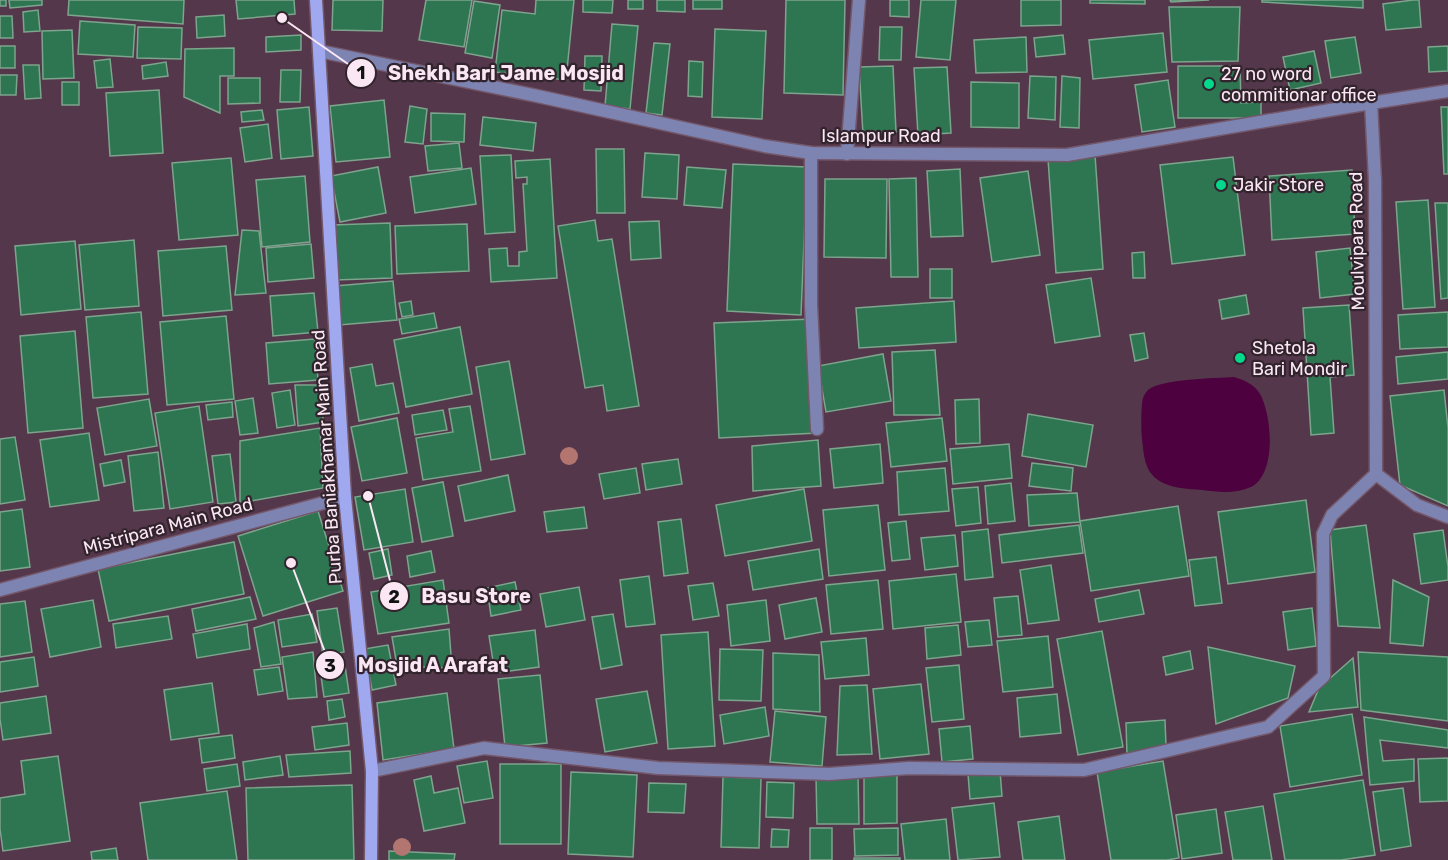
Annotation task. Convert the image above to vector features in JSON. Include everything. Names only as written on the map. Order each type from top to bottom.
[{"type":"street","name":"Purba Baniakhamar Main Road","points":[[316,0],[315,16],[319,51],[345,497],[372,771],[371,860]]},
{"type":"street","points":[[847,154],[860,0]]},
{"type":"street","name":"Islampur Road","points":[[319,51],[764,146],[811,153],[1067,154],[1448,91]]},
{"type":"street","name":"Moulvipara Road","points":[[1371,102],[1375,180],[1376,474]]},
{"type":"street","points":[[811,153],[811,305],[817,429]]},
{"type":"street","points":[[372,771],[484,748],[658,768],[829,774],[909,768],[1084,770],[1268,727],[1324,676],[1323,534],[1332,515],[1376,474],[1417,505],[1448,517]]},
{"type":"street","name":"Mistripara Main Road","points":[[0,591],[345,497]]},
{"type":"shaded area","points":[[1234,377],[1255,388],[1264,403],[1270,444],[1265,470],[1259,480],[1251,487],[1227,492],[1179,488],[1158,480],[1147,467],[1143,451],[1143,398],[1148,390],[1176,381]]},
{"type":"building","points":[[0,0],[6,0],[6,6],[0,6]]},
{"type":"building","points":[[9,0],[42,0],[42,5],[10,8]]},
{"type":"building","points":[[69,0],[184,0],[183,24],[68,15]]},
{"type":"building","points":[[236,0],[294,0],[295,14],[238,19]]},
{"type":"building","points":[[333,0],[383,0],[382,31],[332,30]]},
{"type":"building","points":[[426,0],[472,0],[464,47],[419,40]]},
{"type":"building","points":[[536,0],[574,0],[566,80],[495,72],[502,10],[535,14]]},
{"type":"building","points":[[583,0],[613,0],[612,13],[583,12]]},
{"type":"building","points":[[628,0],[643,0],[643,9],[628,9]]},
{"type":"building","points":[[657,0],[685,0],[685,12],[657,11]]},
{"type":"building","points":[[693,0],[722,0],[722,9],[693,9]]},
{"type":"building","points":[[786,0],[845,0],[843,95],[784,93]]},
{"type":"building","points":[[890,0],[909,0],[909,17],[890,16]]},
{"type":"building","points":[[921,0],[956,0],[950,60],[916,57]]},
{"type":"building","points":[[1021,0],[1061,0],[1061,25],[1021,26]]},
{"type":"building","points":[[1090,0],[1145,0],[1145,4],[1090,3]]},
{"type":"building","points":[[1170,0],[1209,0],[1171,2]]},
{"type":"building","points":[[1262,0],[1363,0],[1363,8],[1262,2]]},
{"type":"building","points":[[1419,0],[1421,27],[1386,30],[1383,4]]},
{"type":"building","points":[[474,1],[500,5],[492,58],[465,53]]},
{"type":"building","points":[[1169,7],[1240,7],[1238,61],[1172,62]]},
{"type":"building","points":[[38,10],[40,31],[24,32],[23,12]]},
{"type":"building","points":[[224,15],[225,36],[197,38],[196,17]]},
{"type":"building","points":[[0,16],[12,16],[13,38],[0,38]]},
{"type":"building","points":[[80,21],[135,25],[133,57],[78,54]]},
{"type":"building","points":[[612,24],[638,26],[630,109],[605,106]]},
{"type":"building","points":[[138,27],[182,28],[181,59],[137,58]]},
{"type":"building","points":[[880,27],[902,27],[901,60],[879,60]]},
{"type":"building","points":[[715,29],[766,31],[762,119],[712,117]]},
{"type":"building","points":[[72,30],[74,78],[43,79],[42,31]]},
{"type":"building","points":[[1163,33],[1167,72],[1093,79],[1089,40]]},
{"type":"building","points":[[301,35],[301,50],[266,52],[266,37]]},
{"type":"building","points":[[1063,35],[1065,54],[1036,57],[1034,38]]},
{"type":"building","points":[[1026,37],[1027,72],[976,73],[974,40]]},
{"type":"building","points":[[1355,37],[1361,73],[1331,78],[1325,41]]},
{"type":"building","points":[[654,43],[670,44],[662,115],[646,113]]},
{"type":"building","points":[[0,46],[15,46],[15,68],[0,68]]},
{"type":"building","points":[[1448,46],[1448,71],[1429,72],[1428,47]]},
{"type":"building","points":[[234,48],[234,76],[220,76],[220,113],[184,97],[185,49]]},
{"type":"building","points":[[1314,51],[1321,83],[1290,90],[1283,57]]},
{"type":"building","points":[[585,56],[602,56],[601,91],[584,90]]},
{"type":"building","points":[[110,59],[113,87],[97,88],[94,61]]},
{"type":"building","points":[[689,61],[703,62],[702,97],[688,96]]},
{"type":"building","points":[[166,62],[168,76],[143,79],[142,66]]},
{"type":"building","points":[[23,65],[39,65],[41,98],[25,99]]},
{"type":"building","points":[[893,66],[896,132],[863,134],[859,67]]},
{"type":"building","name":"27 no word commitionar office","points":[[1178,66],[1240,66],[1241,103],[1261,102],[1261,118],[1178,118]]},
{"type":"building","points":[[947,67],[951,133],[918,135],[914,68]]},
{"type":"building","points":[[281,70],[301,70],[300,102],[280,102]]},
{"type":"building","points":[[0,75],[17,75],[16,95],[0,95]]},
{"type":"building","points":[[1030,76],[1056,77],[1055,120],[1028,118]]},
{"type":"building","points":[[1062,76],[1080,78],[1079,128],[1060,127]]},
{"type":"building","points":[[228,78],[260,78],[260,103],[228,104]]},
{"type":"building","points":[[1168,80],[1175,127],[1142,132],[1135,85]]},
{"type":"building","points":[[62,82],[79,82],[79,105],[62,105]]},
{"type":"building","points":[[971,82],[1019,83],[1019,128],[971,127]]},
{"type":"building","points":[[159,90],[163,153],[110,156],[106,93]]},
{"type":"building","points":[[384,100],[390,157],[336,162],[330,106]]},
{"type":"building","points":[[410,106],[427,109],[423,144],[405,142]]},
{"type":"building","points":[[309,107],[313,156],[281,159],[277,110]]},
{"type":"building","points":[[1441,107],[1448,107],[1448,174],[1444,174]]},
{"type":"building","points":[[262,110],[264,120],[242,122],[241,112]]},
{"type":"building","points":[[431,113],[465,114],[464,142],[431,141]]},
{"type":"building","points":[[483,117],[536,123],[533,151],[480,145]]},
{"type":"building","points":[[268,124],[272,158],[245,162],[240,128]]},
{"type":"building","points":[[459,143],[462,168],[428,171],[425,146]]},
{"type":"building","points":[[596,149],[624,149],[625,213],[597,213]]},
{"type":"building","points":[[645,153],[679,155],[677,199],[642,197]]},
{"type":"building","points":[[511,155],[515,232],[485,234],[480,156]]},
{"type":"building","points":[[1095,155],[1103,269],[1056,273],[1048,159]]},
{"type":"building","points":[[1233,157],[1245,255],[1172,264],[1160,165]]},
{"type":"building","points":[[231,158],[238,235],[179,240],[172,163]]},
{"type":"building","points":[[550,159],[557,278],[491,282],[489,249],[507,248],[508,266],[519,266],[519,252],[527,251],[523,184],[527,184],[527,177],[516,178],[515,161]]},
{"type":"building","points":[[733,164],[807,167],[801,315],[727,311]]},
{"type":"building","points":[[378,167],[386,213],[340,222],[331,176]]},
{"type":"building","points":[[687,167],[726,170],[722,208],[684,205]]},
{"type":"building","points":[[471,168],[476,204],[415,213],[410,177]]},
{"type":"building","points":[[960,169],[963,236],[931,237],[927,171]]},
{"type":"building","points":[[1352,170],[1355,234],[1272,240],[1269,176]]},
{"type":"building","points":[[1028,171],[1040,255],[992,262],[980,178]]},
{"type":"building","points":[[305,176],[310,242],[262,247],[256,180]]},
{"type":"building","points":[[916,178],[918,277],[891,277],[889,179]]},
{"type":"building","points":[[825,179],[887,179],[886,258],[824,257]]},
{"type":"building","points":[[1428,200],[1435,307],[1403,309],[1396,202]]},
{"type":"building","points":[[1435,203],[1448,203],[1448,298],[1441,299]]},
{"type":"building","points":[[595,220],[598,241],[612,239],[639,406],[607,411],[603,385],[585,388],[558,226]]},
{"type":"building","points":[[659,221],[661,258],[631,260],[629,222]]},
{"type":"building","points":[[390,223],[392,278],[335,280],[332,225]]},
{"type":"building","points":[[467,224],[469,271],[397,274],[395,226]]},
{"type":"building","points":[[242,230],[259,231],[266,293],[235,295]]},
{"type":"building","points":[[134,240],[139,306],[85,310],[79,245]]},
{"type":"building","points":[[75,241],[81,309],[21,315],[15,246]]},
{"type":"building","points":[[311,244],[314,278],[268,282],[266,248]]},
{"type":"building","points":[[226,246],[232,310],[163,316],[158,251]]},
{"type":"building","points":[[1350,248],[1355,294],[1320,298],[1316,252]]},
{"type":"building","points":[[1144,252],[1145,278],[1133,278],[1132,253]]},
{"type":"building","points":[[930,269],[952,269],[952,298],[930,298]]},
{"type":"building","points":[[1091,278],[1100,336],[1055,343],[1046,285]]},
{"type":"building","points":[[393,281],[397,320],[339,325],[335,286]]},
{"type":"building","points":[[314,293],[318,332],[273,336],[270,296]]},
{"type":"building","points":[[1246,295],[1249,314],[1222,319],[1219,300]]},
{"type":"building","points":[[411,301],[413,315],[402,317],[399,303]]},
{"type":"building","points":[[954,301],[956,342],[859,348],[856,308]]},
{"type":"building","points":[[1349,305],[1354,375],[1330,377],[1334,433],[1311,435],[1303,308]]},
{"type":"building","points":[[141,312],[148,394],[93,398],[86,317]]},
{"type":"building","points":[[1448,312],[1448,347],[1400,349],[1398,315]]},
{"type":"building","points":[[434,313],[437,328],[402,334],[399,319]]},
{"type":"building","points":[[226,316],[234,399],[167,405],[160,322]]},
{"type":"building","points":[[813,319],[818,433],[719,438],[714,323]]},
{"type":"building","points":[[460,327],[472,394],[406,407],[394,340]]},
{"type":"building","points":[[75,331],[83,428],[28,433],[20,336]]},
{"type":"building","points":[[1144,333],[1148,358],[1135,361],[1130,335]]},
{"type":"building","points":[[315,339],[318,380],[269,384],[266,343]]},
{"type":"building","points":[[935,350],[940,415],[894,415],[892,352]]},
{"type":"building","points":[[1448,352],[1448,379],[1398,384],[1396,357]]},
{"type":"building","points":[[883,354],[891,401],[826,412],[818,366]]},
{"type":"building","points":[[509,361],[525,454],[491,460],[476,367]]},
{"type":"building","points":[[372,364],[376,386],[393,383],[399,413],[359,421],[350,368]]},
{"type":"building","points":[[295,385],[322,385],[323,422],[298,426]]},
{"type":"building","points":[[290,390],[295,425],[277,428],[272,393]]},
{"type":"building","points":[[1444,390],[1448,428],[1448,506],[1400,485],[1390,396]]},
{"type":"building","points":[[253,398],[258,433],[240,435],[235,401]]},
{"type":"building","points":[[149,399],[157,446],[105,455],[97,408]]},
{"type":"building","points":[[979,399],[980,443],[956,444],[955,400]]},
{"type":"building","points":[[232,402],[233,417],[208,420],[206,405]]},
{"type":"building","points":[[199,406],[213,502],[170,509],[155,413]]},
{"type":"building","points":[[470,406],[481,471],[423,480],[416,438],[453,432],[449,409]]},
{"type":"building","points":[[443,410],[447,430],[415,435],[412,415]]},
{"type":"building","points":[[1028,414],[1093,425],[1086,467],[1022,456]]},
{"type":"building","points":[[397,418],[407,473],[362,481],[351,427]]},
{"type":"building","points":[[942,418],[947,461],[891,467],[886,423]]},
{"type":"building","points":[[320,428],[323,488],[240,503],[240,441]]},
{"type":"building","points":[[89,433],[99,500],[50,507],[40,440]]},
{"type":"building","points":[[15,437],[25,500],[0,504],[0,439]]},
{"type":"building","points":[[818,440],[821,486],[753,491],[752,446]]},
{"type":"building","points":[[880,444],[883,483],[834,488],[830,449]]},
{"type":"building","points":[[1009,444],[1012,478],[953,484],[950,449]]},
{"type":"building","points":[[158,452],[164,508],[134,511],[128,456]]},
{"type":"building","points":[[230,454],[236,502],[218,504],[212,456]]},
{"type":"building","points":[[678,459],[682,484],[646,490],[642,464]]},
{"type":"building","points":[[121,460],[125,482],[104,486],[100,464]]},
{"type":"building","points":[[1032,463],[1073,468],[1071,491],[1029,486]]},
{"type":"building","points":[[636,468],[640,493],[604,499],[599,474]]},
{"type":"building","points":[[945,468],[949,511],[899,515],[897,472]]},
{"type":"building","points":[[508,475],[515,511],[465,521],[458,486]]},
{"type":"building","points":[[443,482],[453,536],[422,542],[412,488]]},
{"type":"building","points":[[1011,483],[1015,521],[988,524],[985,486]]},
{"type":"building","points":[[978,487],[981,523],[956,526],[952,489]]},
{"type":"building","points":[[405,489],[413,542],[364,550],[355,497]]},
{"type":"building","points":[[804,489],[812,541],[725,556],[716,505]]},
{"type":"building","points":[[1077,493],[1080,522],[1029,526],[1027,495]]},
{"type":"building","points":[[1306,500],[1315,572],[1228,584],[1218,512]]},
{"type":"building","points":[[878,505],[885,570],[829,576],[823,510]]},
{"type":"building","points":[[1178,506],[1189,576],[1091,591],[1080,521]]},
{"type":"building","points":[[584,507],[587,528],[547,532],[544,512]]},
{"type":"building","points":[[22,509],[30,567],[0,571],[0,512]]},
{"type":"building","points":[[318,511],[343,591],[263,616],[238,536]]},
{"type":"building","points":[[681,519],[688,573],[664,576],[658,522]]},
{"type":"building","points":[[906,521],[910,559],[892,561],[888,523]]},
{"type":"building","points":[[1079,525],[1083,553],[1002,563],[999,535]]},
{"type":"building","points":[[1366,525],[1380,628],[1338,626],[1330,530]]},
{"type":"building","points":[[988,529],[993,577],[965,580],[962,532]]},
{"type":"building","points":[[1443,530],[1448,580],[1421,584],[1414,534]]},
{"type":"building","points":[[955,535],[958,566],[925,570],[921,538]]},
{"type":"building","points":[[234,542],[244,594],[109,621],[98,569]]},
{"type":"building","points":[[388,549],[392,575],[374,579],[369,553]]},
{"type":"building","points":[[819,549],[823,579],[753,590],[748,561]]},
{"type":"building","points":[[431,551],[435,572],[410,577],[407,556]]},
{"type":"building","points":[[1216,557],[1222,603],[1195,606],[1189,560]]},
{"type":"building","points":[[1051,565],[1059,620],[1028,624],[1020,570]]},
{"type":"building","points":[[956,574],[961,622],[893,629],[889,581]]},
{"type":"building","points":[[649,576],[655,624],[626,627],[620,580]]},
{"type":"building","points":[[443,580],[449,623],[378,634],[371,592]]},
{"type":"building","points":[[878,580],[883,629],[831,634],[826,585]]},
{"type":"building","points":[[1393,580],[1429,597],[1423,646],[1390,643]]},
{"type":"building","points":[[515,582],[521,610],[491,616],[487,588]]},
{"type":"building","points":[[713,583],[719,616],[693,620],[688,586]]},
{"type":"building","points":[[579,587],[585,620],[546,627],[540,594]]},
{"type":"building","points":[[1139,590],[1144,614],[1099,622],[1095,599]]},
{"type":"building","points":[[1018,596],[1022,635],[998,637],[994,598]]},
{"type":"building","points":[[250,597],[256,619],[196,631],[192,609]]},
{"type":"building","points":[[816,598],[822,632],[785,639],[779,605]]},
{"type":"building","points":[[93,600],[101,647],[50,657],[41,609]]},
{"type":"building","points":[[766,600],[770,641],[731,646],[727,605]]},
{"type":"building","points":[[25,601],[32,652],[0,657],[0,604]]},
{"type":"building","points":[[337,608],[344,652],[323,656],[317,611]]},
{"type":"building","points":[[1312,608],[1316,646],[1288,650],[1283,612]]},
{"type":"building","points":[[312,614],[317,642],[282,647],[278,620]]},
{"type":"building","points":[[613,614],[622,665],[601,669],[592,617]]},
{"type":"building","points":[[168,616],[172,639],[116,648],[113,624]]},
{"type":"building","points":[[989,620],[992,645],[968,647],[965,622]]},
{"type":"building","points":[[274,622],[281,664],[261,667],[254,628]]},
{"type":"building","points":[[247,624],[250,649],[197,658],[193,634]]},
{"type":"building","points":[[958,625],[961,655],[927,659],[925,628]]},
{"type":"building","points":[[449,629],[452,668],[397,666],[392,637]]},
{"type":"building","points":[[535,630],[539,667],[495,673],[489,636]]},
{"type":"building","points":[[1102,631],[1123,747],[1078,755],[1057,639]]},
{"type":"building","points":[[708,632],[715,746],[668,749],[661,635]]},
{"type":"building","points":[[1048,636],[1053,687],[1003,692],[997,641]]},
{"type":"building","points":[[866,638],[869,675],[825,679],[821,642]]},
{"type":"building","points":[[388,645],[396,685],[372,690],[364,649]]},
{"type":"building","points":[[1208,647],[1295,666],[1288,698],[1216,724]]},
{"type":"building","points":[[720,649],[763,650],[761,701],[719,700]]},
{"type":"building","points":[[1190,651],[1193,669],[1166,675],[1163,657]]},
{"type":"building","points":[[313,652],[317,697],[288,699],[282,657]]},
{"type":"building","points":[[1358,652],[1448,657],[1448,721],[1361,710]]},
{"type":"building","points":[[773,653],[819,655],[820,712],[773,709]]},
{"type":"building","points":[[34,657],[38,686],[0,692],[0,662]]},
{"type":"building","points":[[1353,658],[1358,707],[1309,712],[1319,688]]},
{"type":"building","points":[[344,659],[349,693],[324,697],[319,662]]},
{"type":"building","points":[[959,665],[964,719],[932,722],[926,668]]},
{"type":"building","points":[[279,667],[283,691],[258,695],[254,670]]},
{"type":"building","points":[[540,675],[547,743],[505,747],[498,679]]},
{"type":"building","points":[[212,683],[219,733],[171,740],[164,690]]},
{"type":"building","points":[[921,684],[929,754],[880,759],[873,689]]},
{"type":"building","points":[[867,685],[872,754],[837,755],[840,686]]},
{"type":"building","points":[[647,691],[657,743],[605,752],[596,699]]},
{"type":"building","points":[[447,693],[454,749],[383,760],[377,703]]},
{"type":"building","points":[[1057,694],[1061,733],[1020,737],[1017,698]]},
{"type":"building","points":[[46,696],[51,733],[3,740],[0,703]]},
{"type":"building","points":[[342,699],[345,717],[329,720],[327,701]]},
{"type":"building","points":[[765,707],[769,736],[724,744],[720,715]]},
{"type":"building","points":[[775,711],[826,717],[822,766],[770,762]]},
{"type":"building","points":[[1352,714],[1362,775],[1290,787],[1280,726]]},
{"type":"building","points":[[1364,717],[1448,730],[1448,748],[1380,740],[1383,761],[1414,759],[1414,781],[1370,785]]},
{"type":"building","points":[[1165,720],[1166,746],[1127,755],[1126,723]]},
{"type":"building","points":[[347,723],[349,745],[315,750],[312,727]]},
{"type":"building","points":[[970,726],[973,759],[942,762],[939,729]]},
{"type":"building","points":[[232,735],[235,758],[202,763],[199,739]]},
{"type":"building","points":[[350,751],[351,773],[289,777],[286,755]]},
{"type":"building","points":[[58,756],[70,841],[3,851],[0,798],[25,794],[21,761]]},
{"type":"building","points":[[280,756],[283,775],[245,780],[243,762]]},
{"type":"building","points":[[1448,758],[1448,801],[1420,802],[1418,759]]},
{"type":"building","points":[[487,761],[493,798],[464,803],[457,766]]},
{"type":"building","points":[[1163,761],[1179,858],[1111,860],[1097,772]]},
{"type":"building","points":[[237,764],[240,786],[207,791],[204,769]]},
{"type":"building","points":[[500,764],[561,764],[561,844],[500,844]]},
{"type":"building","points":[[1000,771],[1002,796],[970,799],[968,774]]},
{"type":"building","points":[[571,772],[637,775],[633,857],[568,854]]},
{"type":"building","points":[[897,775],[897,823],[864,824],[864,776]]},
{"type":"building","points":[[431,776],[434,793],[458,788],[465,823],[424,831],[414,780]]},
{"type":"building","points":[[858,776],[859,824],[817,824],[816,777]]},
{"type":"building","points":[[723,777],[761,778],[759,848],[721,847]]},
{"type":"building","points":[[1363,780],[1375,855],[1341,860],[1285,860],[1274,794]]},
{"type":"building","points":[[767,782],[794,783],[793,818],[766,817]]},
{"type":"building","points":[[649,783],[686,784],[684,813],[648,812]]},
{"type":"building","points":[[352,785],[354,860],[248,860],[246,788]]},
{"type":"building","points":[[1403,788],[1411,846],[1381,851],[1373,792]]},
{"type":"building","points":[[227,791],[237,860],[148,860],[140,803]]},
{"type":"building","points":[[994,803],[1000,857],[958,860],[952,808]]},
{"type":"building","points":[[1263,806],[1272,860],[1233,860],[1225,812]]},
{"type":"building","points":[[1216,809],[1222,853],[1182,859],[1176,815]]},
{"type":"building","points":[[1059,816],[1065,860],[1023,860],[1018,822]]},
{"type":"building","points":[[946,819],[950,860],[905,860],[901,824]]},
{"type":"building","points":[[810,828],[832,828],[832,860],[810,860]]},
{"type":"building","points":[[898,828],[898,855],[855,856],[854,829]]},
{"type":"building","points":[[772,829],[789,830],[788,847],[771,847]]},
{"type":"building","points":[[116,848],[118,860],[92,860],[91,852]]},
{"type":"building","points":[[389,851],[455,854],[454,860],[389,860]]},
{"type":"building","points":[[854,858],[900,858],[900,860],[854,860]]},
{"type":"place","name":"Shekh Bari Jame Mosjid","points":[[282,18]]},
{"type":"place","name":"27 no word commitionar office","points":[[1209,84]]},
{"type":"place","name":"Jakir Store","points":[[1221,185]]},
{"type":"place","name":"Shetola Bari Mondir","points":[[1240,358]]},
{"type":"place","name":"Basu Store","points":[[368,496]]},
{"type":"place","name":"Mosjid A Arafat","points":[[291,563]]}]
